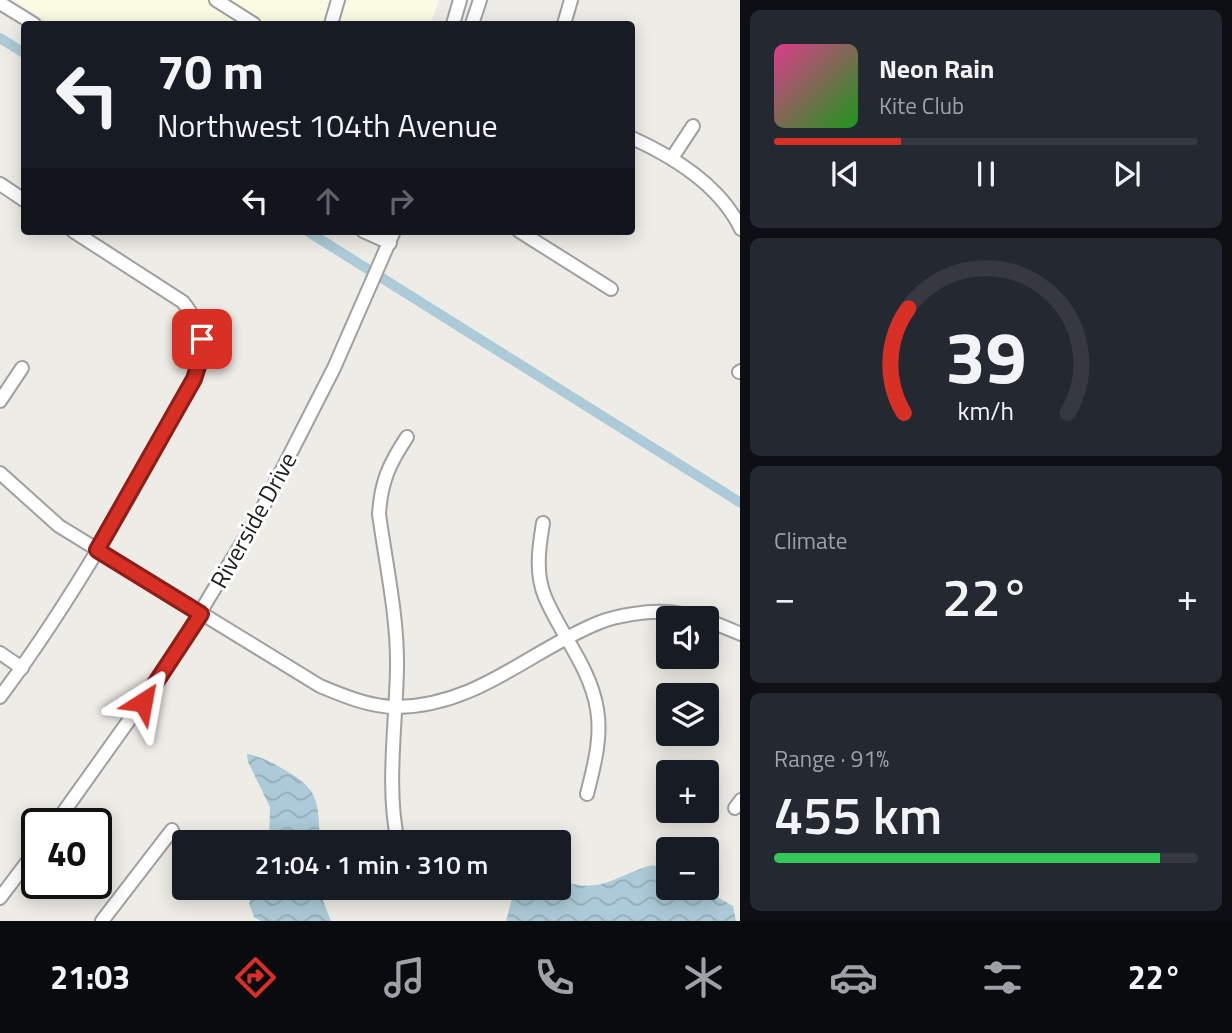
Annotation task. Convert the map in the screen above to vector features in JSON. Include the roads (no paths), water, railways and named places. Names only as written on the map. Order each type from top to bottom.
[{"type":"street","points":[[216,0],[249,21]]},
{"type":"street","points":[[332,21],[338,0]]},
{"type":"street","points":[[454,21],[460,0]]},
{"type":"street","points":[[473,21],[480,0]]},
{"type":"street","points":[[565,21],[571,0]]},
{"type":"street","points":[[0,3],[29,21]]},
{"type":"street","points":[[672,158],[693,126]]},
{"type":"street","points":[[635,140],[672,158],[698,177],[723,200],[740,229]]},
{"type":"street","points":[[0,184],[21,198]]},
{"type":"street","points":[[0,697],[22,668],[97,550],[194,379],[201,357],[202,339],[195,318],[183,302],[79,235]]},
{"type":"street","points":[[525,235],[611,289]]},
{"type":"street","name":"Riverside Drive","points":[[67,808],[139,709],[201,614],[264,505],[329,378],[392,237]]},
{"type":"street","points":[[0,401],[22,369]]},
{"type":"street","points":[[396,830],[393,807],[397,668],[395,632],[379,514],[380,498],[390,462],[407,438]]},
{"type":"street","points":[[0,472],[12,486],[59,526],[320,686],[352,700],[395,707],[429,704],[464,695],[599,622],[656,612]]},
{"type":"street","points":[[543,523],[538,551],[545,596],[589,681],[597,709],[599,736],[587,794]]},
{"type":"street","points":[[719,625],[740,634]]},
{"type":"street","points":[[0,653],[22,668]]},
{"type":"street","points":[[110,918],[172,830]]},
{"type":"street","points":[[0,898],[21,870]]},
{"type":"water","points":[[247,754],[261,758],[279,766],[304,783],[315,798],[320,830],[269,830],[270,807],[248,762]]},
{"type":"water","points":[[656,866],[656,900],[719,898],[733,906],[736,921],[506,921],[512,900],[571,900],[571,884],[596,885],[640,869]]},
{"type":"water","points":[[250,900],[323,900],[331,921],[261,921],[254,917]]},
{"type":"waterway","points":[[0,38],[21,51]]},
{"type":"waterway","points":[[313,235],[740,502]]}]
